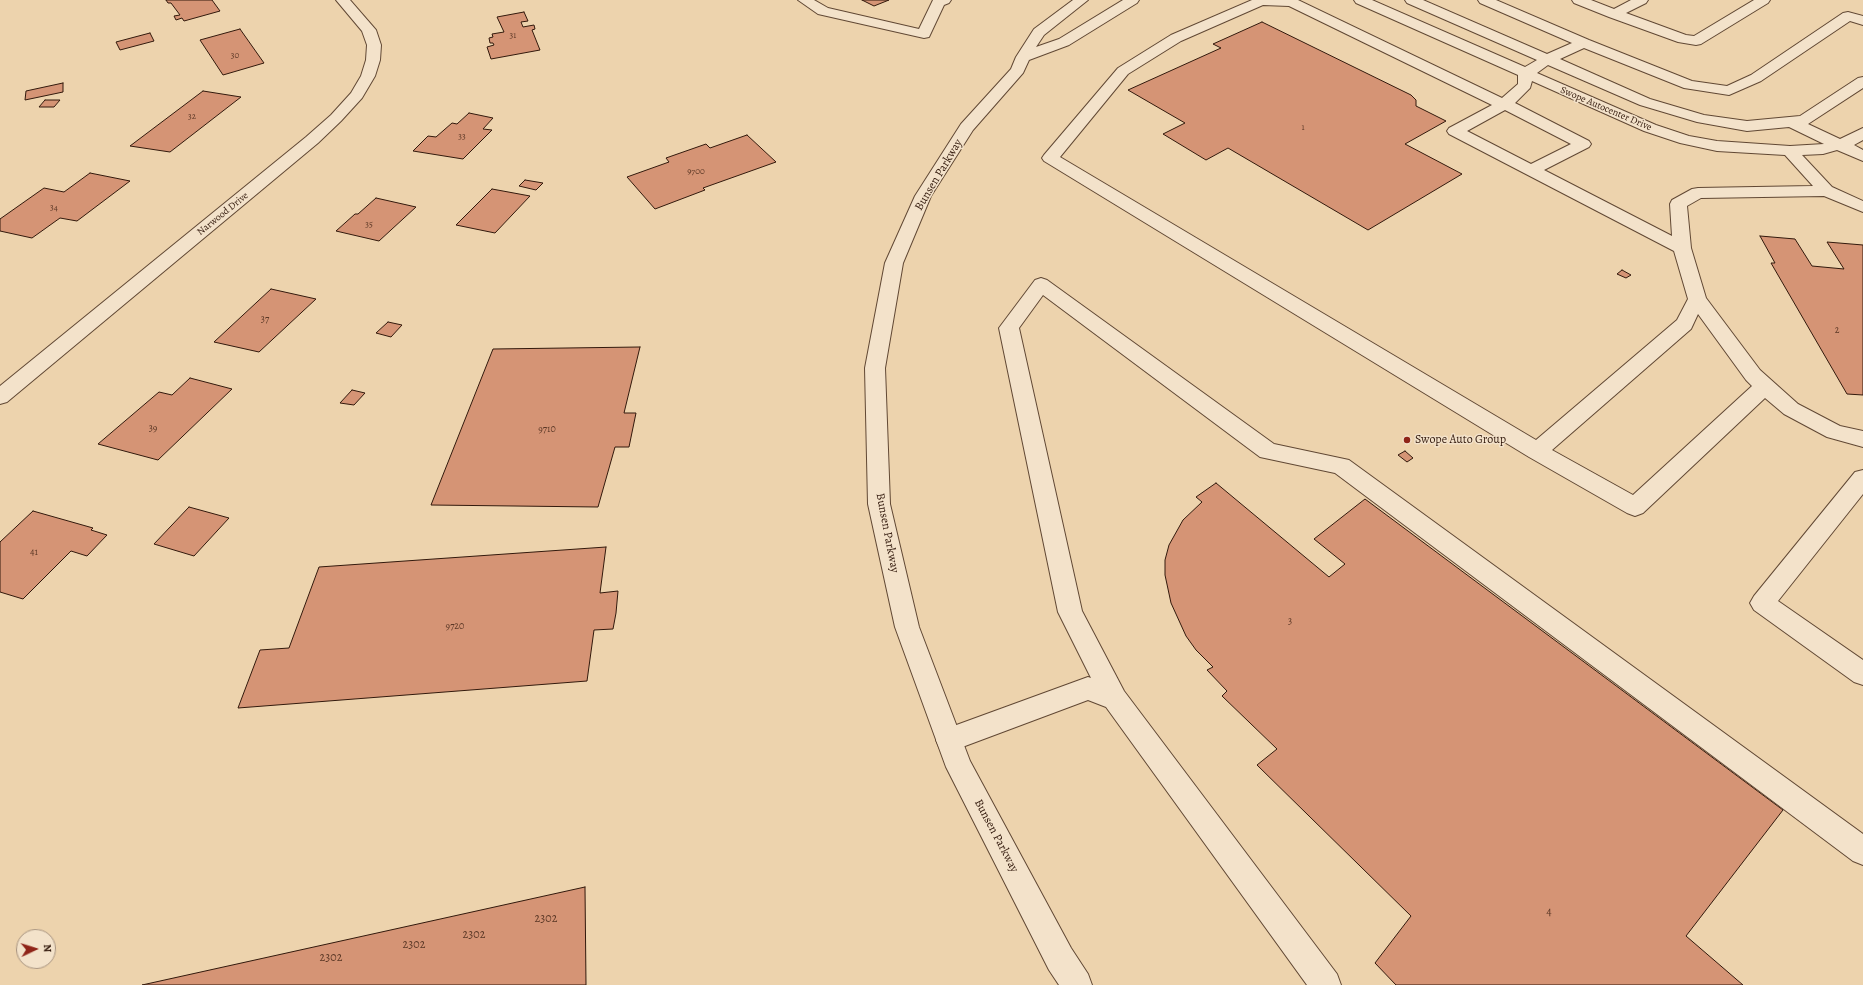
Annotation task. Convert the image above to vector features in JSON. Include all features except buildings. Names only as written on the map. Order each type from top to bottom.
[{"type":"street","name":"Narwood Drive","points":[[0,397],[312,140],[336,118],[357,95],[368,76],[373,60],[374,45],[369,30],[344,0]]},
{"type":"street","points":[[805,0],[822,11],[924,34],[938,2],[944,0]]},
{"type":"street","name":"Bunsen Parkway","points":[[1077,985],[1060,959],[959,767],[907,627],[879,504],[875,368],[894,263],[924,196],[968,127],[1018,70],[1023,57],[1039,32],[1081,0]]},
{"type":"street","points":[[1023,57],[1064,42],[1132,0]]},
{"type":"street","points":[[1531,170],[1584,144],[1505,104],[1491,100],[1292,2],[1261,0],[1176,38],[1123,71],[1050,158],[1537,450],[1635,507],[1765,386]]},
{"type":"street","name":"Swope Autocenter Drive","points":[[1361,0],[1525,74],[1650,128],[1686,140],[1717,146],[1790,151],[1823,149],[1852,141],[1863,133]]},
{"type":"street","name":"Swope Autocenter Drive","points":[[1412,0],[1546,60],[1645,102],[1702,119],[1747,126],[1805,120],[1863,81]]},
{"type":"street","points":[[1485,0],[1584,43],[1688,85],[1729,91],[1756,78],[1863,7]]},
{"type":"street","points":[[1579,0],[1683,39],[1696,41],[1764,0]]},
{"type":"street","points":[[1614,14],[1641,0]]},
{"type":"street","points":[[1400,18],[1426,6]]},
{"type":"street","points":[[1848,16],[1863,21]]},
{"type":"street","points":[[1584,43],[1546,60],[1525,74],[1525,85],[1505,104],[1455,131],[1682,248]]},
{"type":"street","points":[[1791,122],[1863,156]]},
{"type":"street","points":[[1790,151],[1826,191]]},
{"type":"street","points":[[1863,207],[1826,191],[1698,193],[1678,204],[1682,248],[1697,299],[1753,375],[1791,409],[1834,432],[1863,438]]},
{"type":"street","points":[[1326,985],[1115,699],[1070,612],[1009,328],[1040,284],[1268,451],[1341,466],[1863,851]]},
{"type":"street","points":[[1537,450],[1684,324],[1697,299]]},
{"type":"street","points":[[1863,478],[1762,603],[1863,674]]},
{"type":"street","points":[[950,740],[1088,688],[1115,699]]},
{"type":"place","name":"Swope Auto Group","points":[[1407,440]]}]
